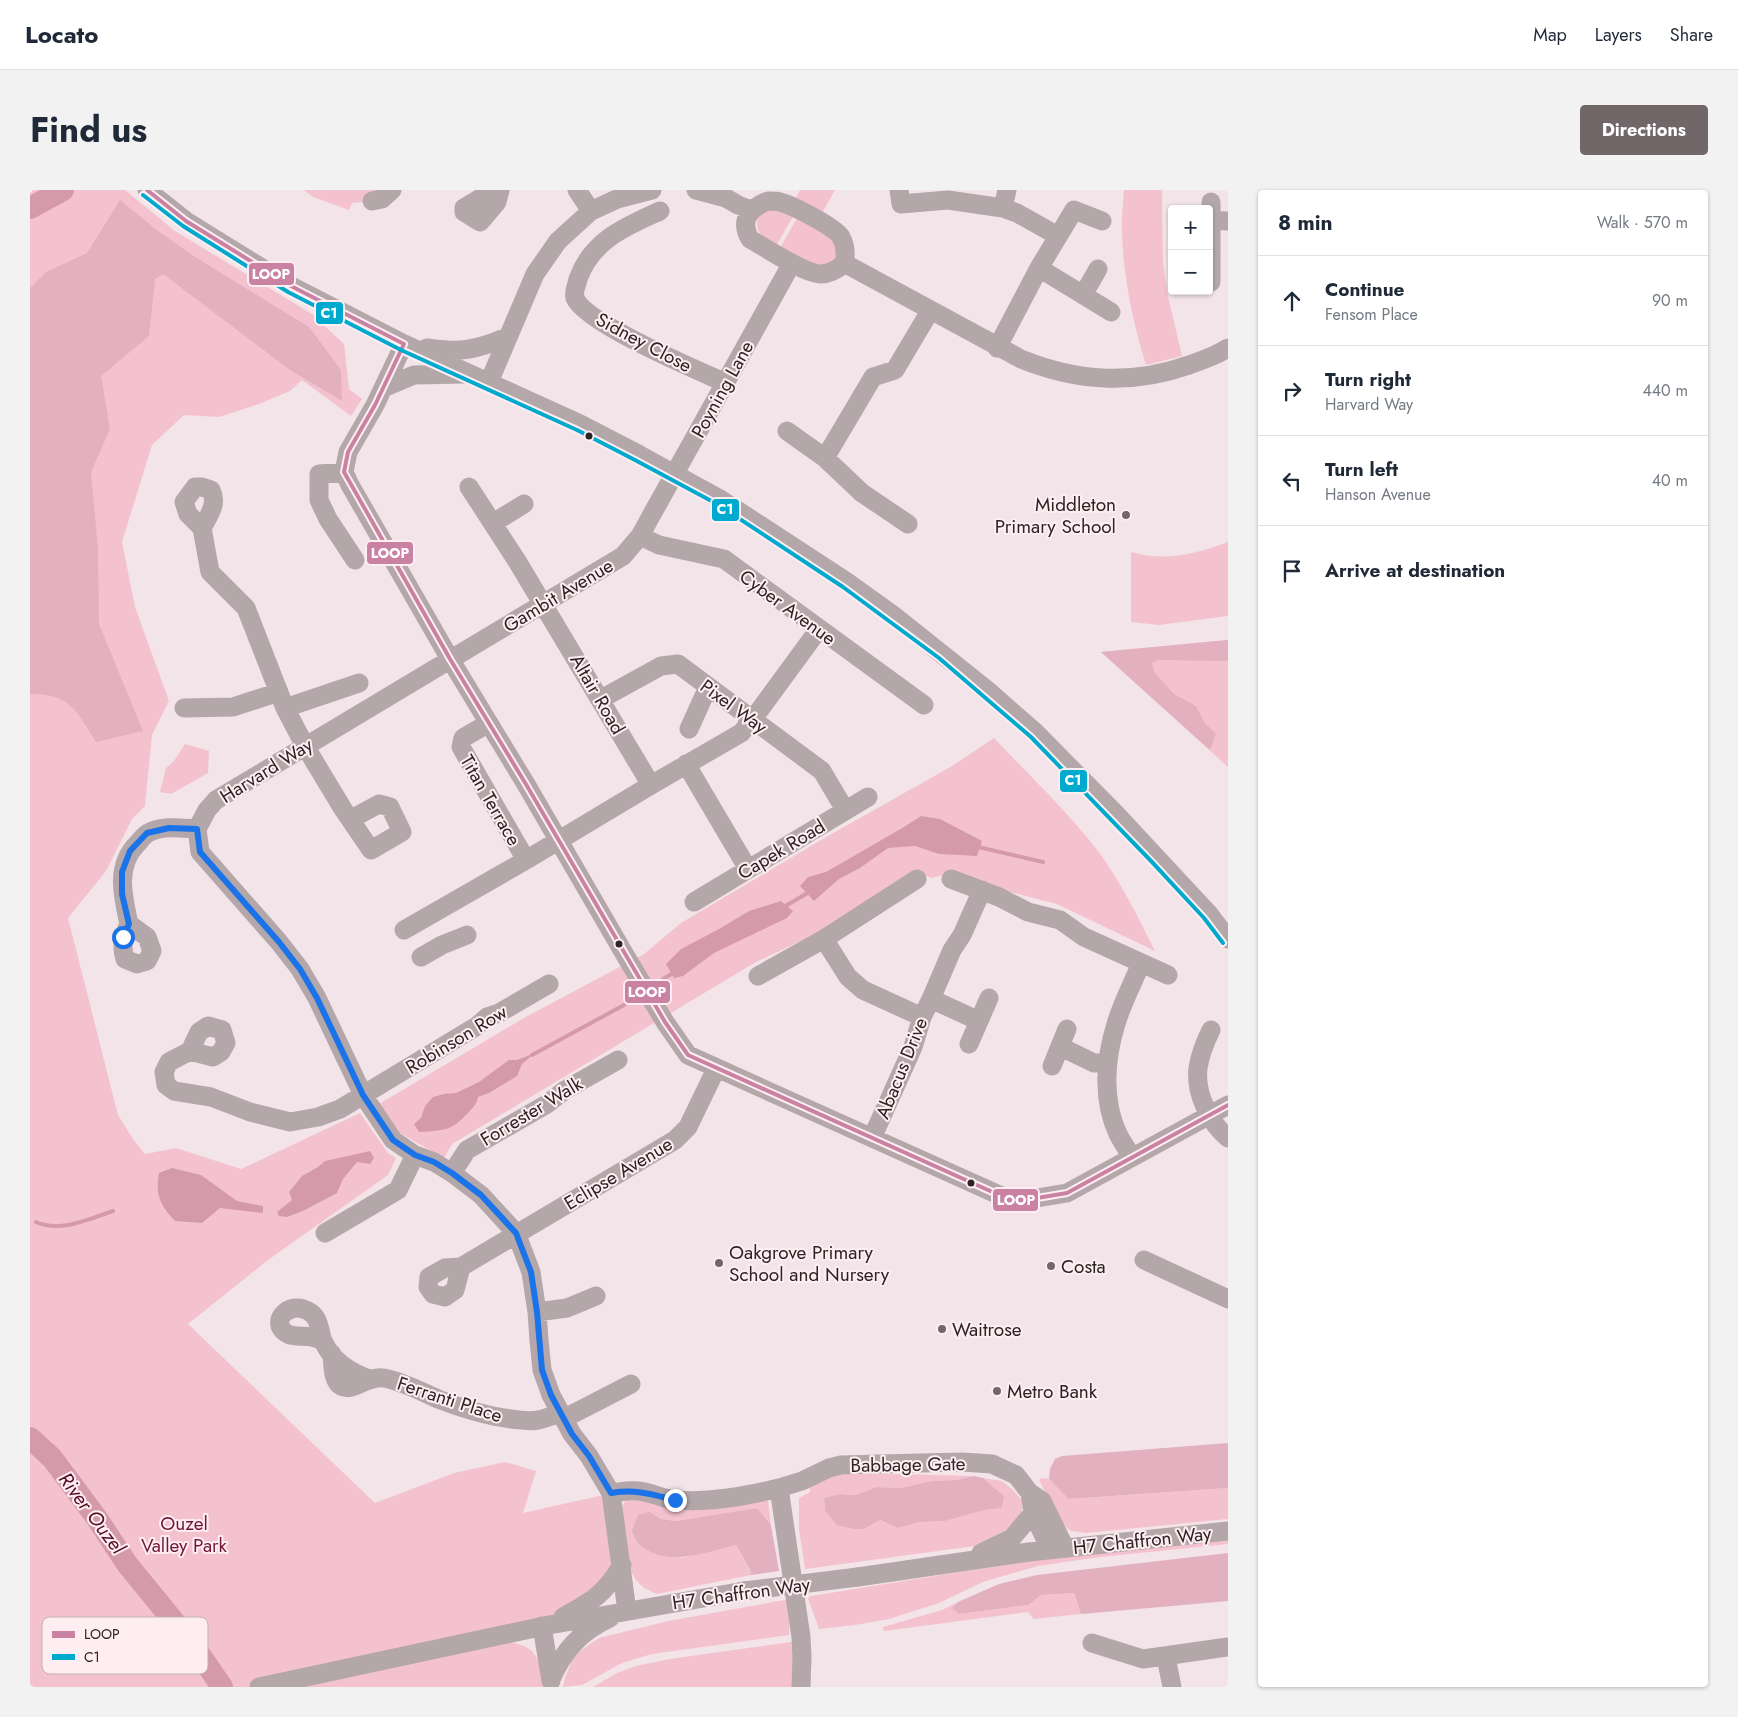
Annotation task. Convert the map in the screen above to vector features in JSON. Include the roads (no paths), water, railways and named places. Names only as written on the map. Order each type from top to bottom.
[{"type":"street","points":[[147,190],[186,221],[291,286],[404,344],[580,424],[638,454],[720,499],[847,582],[893,614],[943,653],[1035,732],[1157,858],[1228,939]]},
{"type":"street","points":[[372,201],[382,199],[392,190]]},
{"type":"street","points":[[494,190],[464,208],[464,212],[480,222],[497,202],[500,190]]},
{"type":"street","points":[[577,190],[591,211]]},
{"type":"street","points":[[488,382],[535,274],[558,241],[591,211],[618,199],[652,190]]},
{"type":"street","points":[[706,191],[751,210]]},
{"type":"street","points":[[901,204],[948,200],[1005,199],[1017,213],[1058,236]]},
{"type":"street","points":[[768,201],[779,202],[838,232],[845,246],[846,255],[844,263],[832,271],[817,274],[792,263],[750,239],[746,232],[746,224],[751,210],[758,205],[768,201]]},
{"type":"street","points":[[997,348],[1039,268],[1074,210],[1102,221]]},
{"type":"street","name":"Sidney Close","points":[[660,211],[619,230],[598,247],[582,268],[574,291],[575,297],[587,312],[615,330],[726,384]]},
{"type":"street","points":[[1216,281],[1217,215]]},
{"type":"street","name":"Poyning Lane","points":[[651,516],[792,263]]},
{"type":"street","points":[[844,263],[997,348],[1044,369],[1076,376],[1104,379],[1134,378],[1166,373],[1217,356],[1228,348]]},
{"type":"street","points":[[1039,268],[1111,312]]},
{"type":"street","points":[[1083,294],[1098,269]]},
{"type":"street","points":[[825,458],[873,377],[895,370],[930,311]]},
{"type":"street","points":[[404,344],[448,351],[468,350],[486,346],[507,337]]},
{"type":"street","points":[[404,344],[375,405],[348,452],[344,472],[358,500],[450,659],[639,979],[688,1055],[1008,1199],[1019,1201],[1067,1193],[1228,1105]]},
{"type":"street","points":[[383,388],[414,375],[471,374]]},
{"type":"street","points":[[787,431],[825,458],[862,493],[908,524]]},
{"type":"street","points":[[344,472],[319,474],[319,500],[328,519],[355,560]]},
{"type":"street","name":"Altair Road","points":[[469,487],[544,604],[651,785]]},
{"type":"street","points":[[493,523],[524,504]]},
{"type":"street","name":"Gambit Avenue","points":[[450,659],[623,556],[640,536],[651,516]]},
{"type":"street","points":[[202,528],[210,572],[246,608],[282,700],[305,746],[351,819]]},
{"type":"street","name":"Cyber Avenue","points":[[640,536],[659,545],[724,559],[924,705]]},
{"type":"street","points":[[404,930],[741,733],[753,720],[819,629]]},
{"type":"street","name":"Harvard Way","points":[[197,829],[206,810],[216,800],[450,659]]},
{"type":"street","name":"Pixel Way","points":[[601,699],[661,666],[678,664],[822,771],[845,810]]},
{"type":"street","points":[[184,708],[233,707],[282,700],[359,683]]},
{"type":"street","points":[[689,728],[708,687]]},
{"type":"street","name":"Titan Terrace","points":[[489,723],[463,738],[461,747],[526,860]]},
{"type":"street","points":[[686,764],[748,869]]},
{"type":"street","name":"Capek Road","points":[[694,902],[868,797]]},
{"type":"street","points":[[129,924],[122,894],[122,872],[130,851],[147,833],[169,828],[197,829],[200,852],[279,942],[300,969],[317,998],[363,1095],[393,1140],[415,1155],[434,1162],[452,1173],[481,1195],[516,1233],[531,1272],[537,1312],[542,1370],[561,1416],[589,1456],[611,1493],[622,1565],[626,1611],[597,1624],[578,1638],[560,1659],[551,1683]]},
{"type":"street","points":[[758,976],[824,939],[917,879]]},
{"type":"street","points":[[951,879],[982,890],[1028,912],[1060,920],[1084,937],[1168,974]]},
{"type":"street","name":"Abacus Drive","points":[[872,1138],[913,1047],[930,998],[952,950],[962,935],[982,890]]},
{"type":"street","points":[[426,917],[442,944]]},
{"type":"street","points":[[421,957],[442,944],[467,935]]},
{"type":"street","points":[[824,939],[848,977],[863,990],[922,1017]]},
{"type":"street","points":[[1132,1157],[1118,1132],[1110,1110],[1107,1088],[1107,1064],[1116,1024],[1141,963]]},
{"type":"street","name":"Robinson Row","points":[[190,1051],[169,1062],[164,1072],[166,1085],[174,1091],[211,1097],[250,1112],[290,1122],[318,1118],[340,1109],[487,1018],[549,984]]},
{"type":"street","name":"Abacus Drive","points":[[930,998],[979,1020]]},
{"type":"street","points":[[969,1044],[989,998]]},
{"type":"street","points":[[1210,1030],[1198,1069],[1199,1092],[1209,1115],[1219,1131],[1228,1138]]},
{"type":"street","points":[[1052,1066],[1064,1038],[1094,1063],[1107,1064]]},
{"type":"street","name":"Forrester Walk","points":[[452,1173],[466,1150],[618,1060]]},
{"type":"street","name":"Eclipse Avenue","points":[[461,1267],[675,1140],[688,1127],[716,1069]]},
{"type":"street","points":[[325,1233],[398,1190],[415,1155]]},
{"type":"street","points":[[1144,1260],[1228,1299]]},
{"type":"street","points":[[537,1312],[567,1308],[596,1296]]},
{"type":"street","name":"Ferranti Place","points":[[328,1348],[341,1366],[369,1379],[383,1378],[417,1388],[438,1399],[497,1417],[536,1421],[561,1416],[631,1384]]},
{"type":"street","name":"Babbage Gate","points":[[611,1493],[640,1491],[675,1500],[712,1500],[748,1496],[779,1488],[841,1465],[962,1462],[992,1464],[1016,1475],[1030,1493],[1042,1501],[1057,1549]]},
{"type":"street","points":[[779,1488],[802,1644],[801,1687]]},
{"type":"street","points":[[1030,1493],[1033,1513],[1057,1549]]},
{"type":"street","points":[[964,1561],[1012,1538],[1033,1513]]},
{"type":"street","name":"H7 Chaffron Way","points":[[259,1687],[545,1625],[744,1591],[1057,1549],[1228,1531]]},
{"type":"street","points":[[551,1683],[545,1625],[594,1600],[612,1582],[622,1565]]},
{"type":"street","points":[[1087,1641],[1143,1659],[1228,1647]]},
{"type":"street","points":[[1166,1657],[1172,1687]]},
{"type":"waterway","name":"River Ouzel","points":[[30,208],[63,190]]},
{"type":"waterway","points":[[974,846],[1043,862]]},
{"type":"waterway","points":[[782,908],[811,891]]},
{"type":"waterway","points":[[663,979],[675,972]]},
{"type":"waterway","points":[[532,1055],[624,1005]]},
{"type":"waterway","points":[[36,1222],[55,1226],[75,1224],[113,1211]]},
{"type":"waterway","name":"River Ouzel","points":[[30,1438],[52,1458],[96,1517],[127,1564],[170,1617]]},
{"type":"waterway","name":"River Ouzel","points":[[208,1666],[222,1687]]},
{"type":"place","name":"Middleton Primary School","points":[[1126,515]]},
{"type":"place","name":"Oakgrove Primary School and Nursery","points":[[719,1263]]},
{"type":"place","name":"Costa","points":[[1051,1266]]},
{"type":"place","name":"Waitrose","points":[[942,1329]]},
{"type":"place","name":"Metro Bank","points":[[997,1391]]},
{"type":"park label","name":"Ouzel Valley Park","points":[[184,1534]]}]
